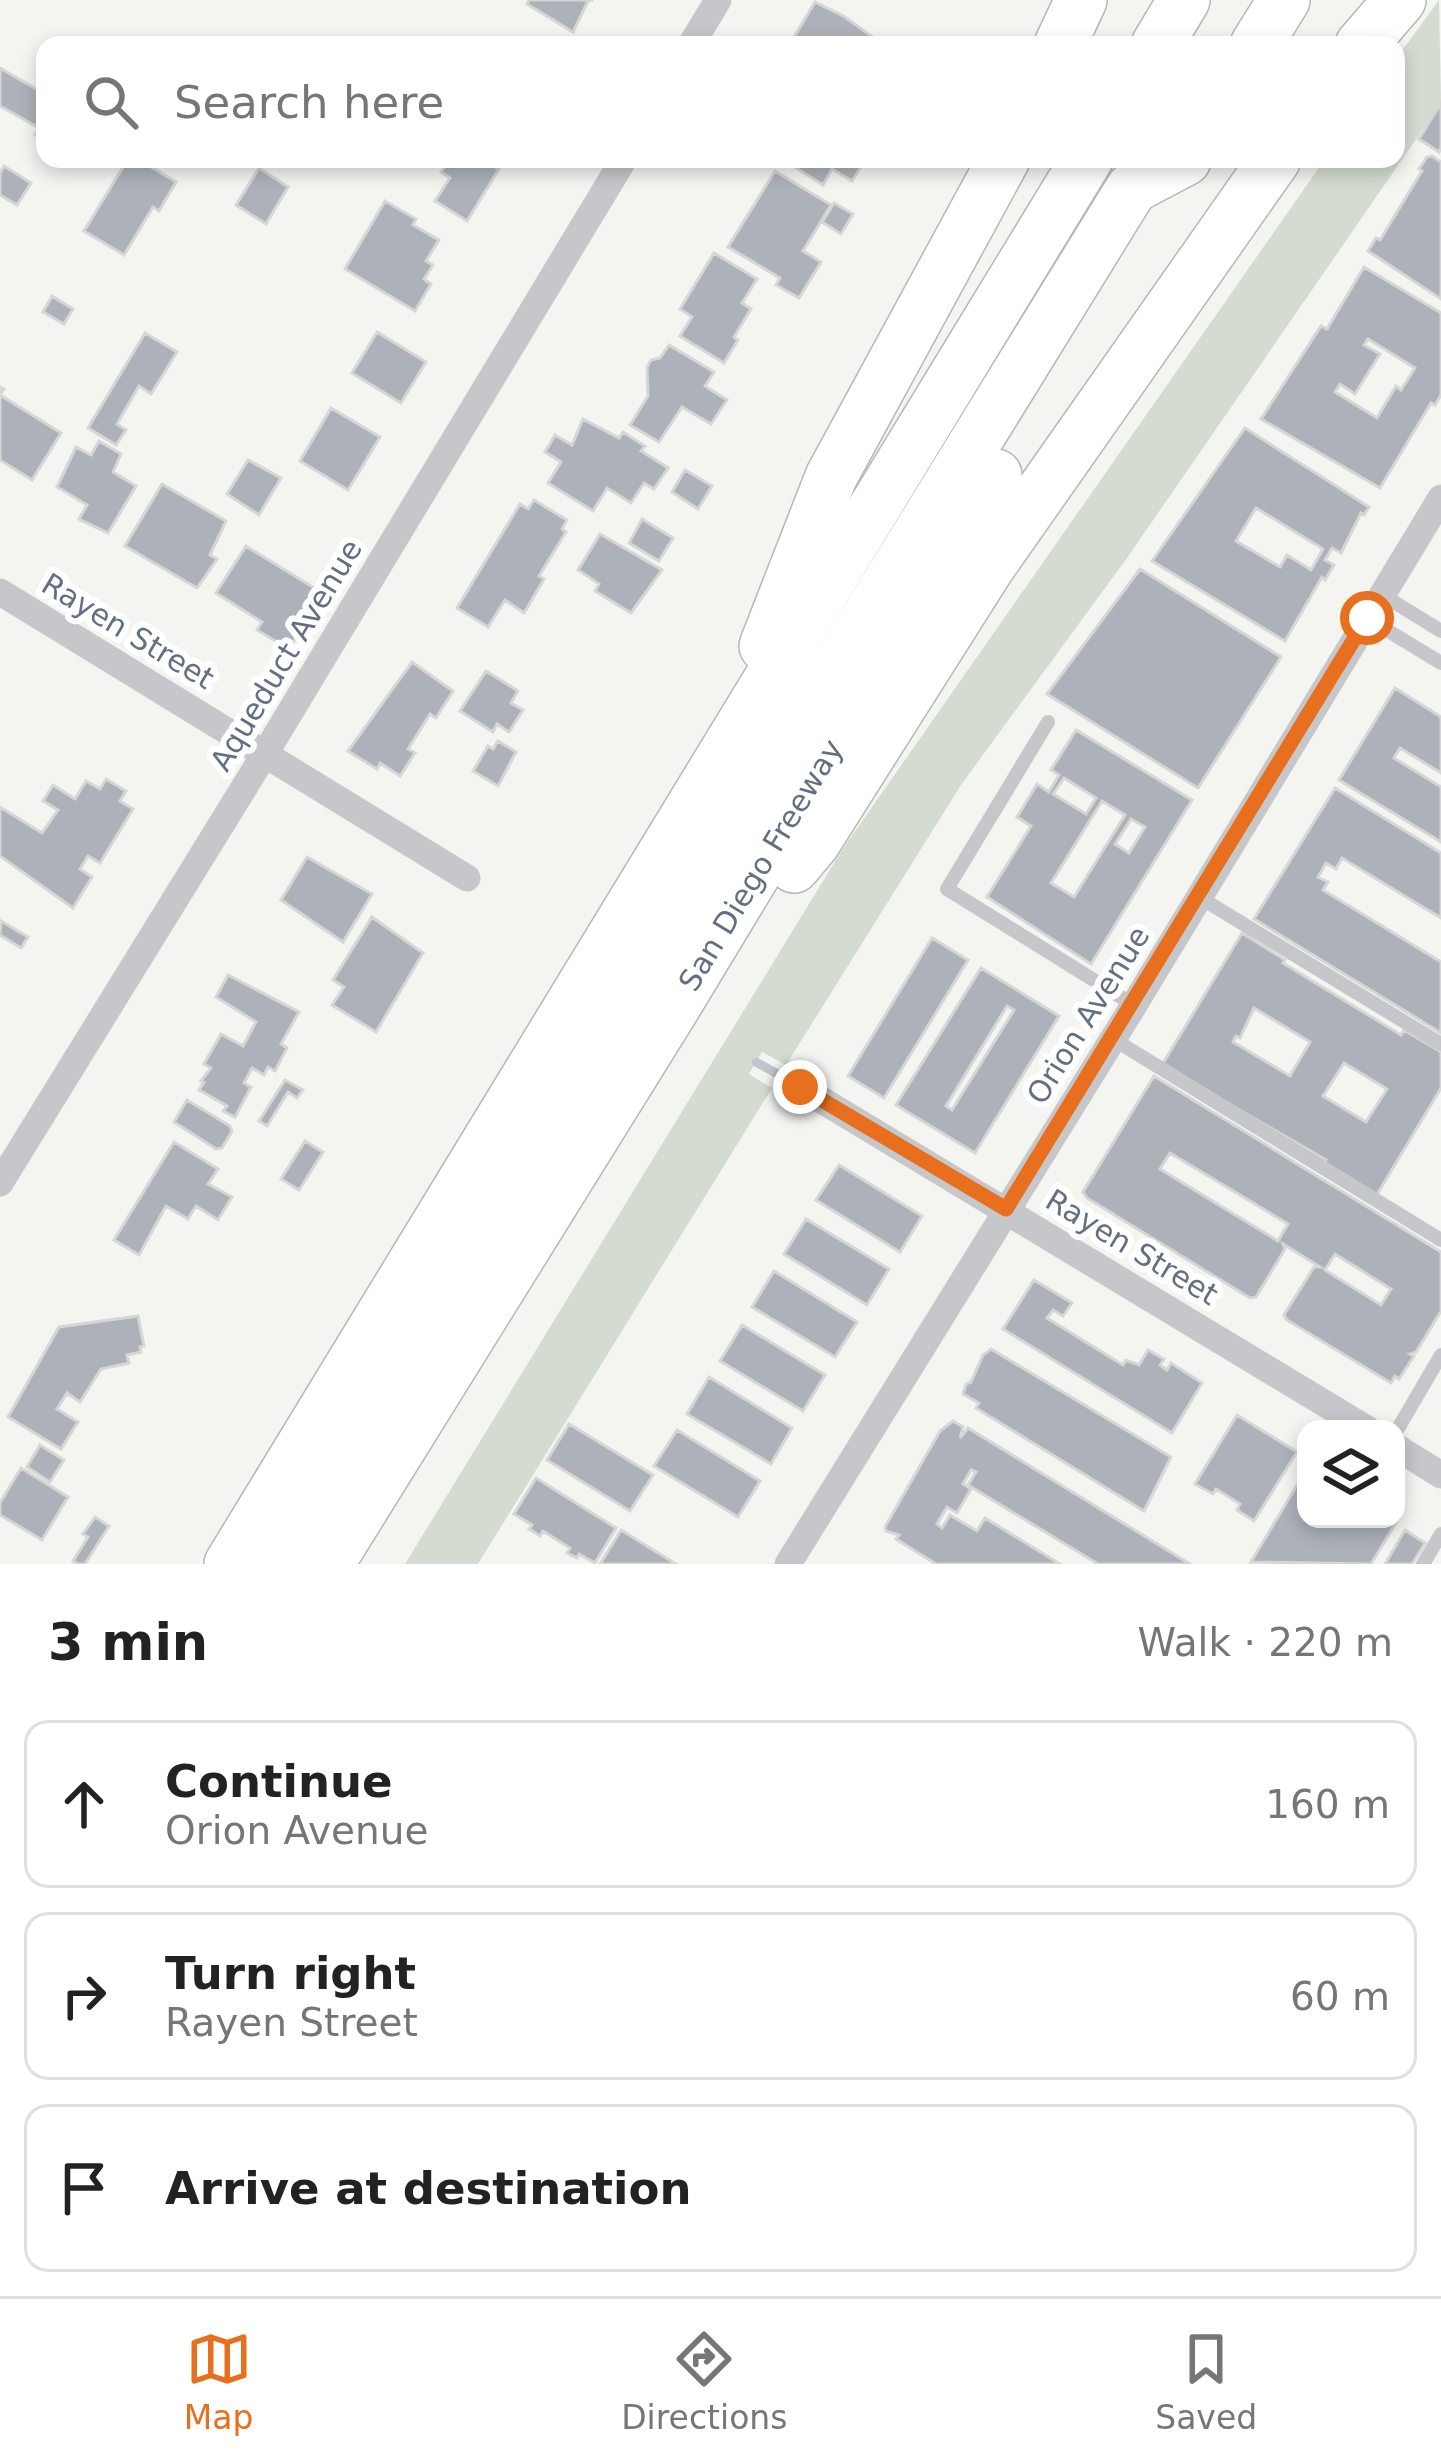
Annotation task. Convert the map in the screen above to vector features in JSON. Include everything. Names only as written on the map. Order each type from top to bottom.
[{"type":"highway","points":[[1064,36],[1081,0]]},
{"type":"highway","points":[[1162,36],[1184,0]]},
{"type":"highway","points":[[1262,36],[1284,0]]},
{"type":"highway","points":[[1369,36],[1400,0]]},
{"type":"highway","points":[[731,743],[779,603],[830,478],[999,168]]},
{"type":"highway","points":[[230,1564],[1082,168]]},
{"type":"highway","points":[[265,1564],[1113,180],[1109,168]]},
{"type":"highway","points":[[283,1564],[1132,188],[1170,168]]},
{"type":"highway","name":"San Diego Freeway","points":[[328,1564],[673,1009],[1180,168]]},
{"type":"highway","points":[[673,1009],[814,843],[988,568],[1269,168]]},
{"type":"street","points":[[697,36],[718,0]]},
{"type":"street","name":"Aqueduct Avenue","points":[[0,1183],[619,168]]},
{"type":"street","name":"Orion Avenue","points":[[788,1564],[1441,498]]},
{"type":"street","name":"Rayen Street","points":[[0,592],[466,878]]},
{"type":"street","name":"Rayen Street","points":[[800,1087],[1351,1420]]},
{"type":"street","points":[[1405,1452],[1441,1474]]},
{"type":"lane","points":[[1374,606],[1441,631]]},
{"type":"lane","points":[[1374,606],[1441,663]]},
{"type":"lane","points":[[1048,722],[946,889],[1134,1005]]},
{"type":"lane","points":[[1199,897],[1441,1044]]},
{"type":"lane","points":[[1113,1039],[1441,1240]]},
{"type":"lane","points":[[1403,1420],[1441,1355]]},
{"type":"lane","points":[[1423,1564],[1441,1534]]},
{"type":"shaded area","points":[[1439,0],[1441,103],[1405,155],[1405,47]]},
{"type":"shaded area","points":[[1319,168],[1396,168],[1127,558],[961,785],[786,1065],[762,1052],[749,1074],[772,1088],[478,1564],[405,1564],[842,850]]},
{"type":"building","points":[[529,0],[593,0],[588,1],[573,32],[527,4]]},
{"type":"building","points":[[815,2],[871,36],[795,36]]},
{"type":"building","points":[[0,68],[36,89],[36,126],[0,106]]},
{"type":"building","points":[[1441,103],[1441,148],[1439,152],[1419,139]]},
{"type":"building","points":[[1432,156],[1441,162],[1441,299],[1368,251],[1376,238],[1380,240],[1419,169]]},
{"type":"building","points":[[4,166],[31,183],[17,205],[0,195]]},
{"type":"building","points":[[122,168],[153,168],[176,182],[159,211],[153,207],[124,255],[84,231]]},
{"type":"building","points":[[259,168],[288,187],[266,224],[236,205]]},
{"type":"building","points":[[444,168],[499,169],[467,221],[435,201],[450,178],[441,172]]},
{"type":"building","points":[[796,168],[860,168],[852,181],[832,169],[823,185]]},
{"type":"building","points":[[775,171],[831,205],[803,251],[821,262],[799,298],[776,285],[780,278],[728,247]]},
{"type":"building","points":[[385,201],[439,240],[426,261],[433,265],[424,279],[431,284],[415,311],[345,269]]},
{"type":"building","points":[[834,203],[853,214],[841,234],[822,222]]},
{"type":"building","points":[[714,253],[757,279],[742,303],[751,309],[724,363],[680,336],[692,317],[680,309]]},
{"type":"building","points":[[1364,267],[1441,313],[1441,395],[1435,405],[1431,403],[1380,488],[1261,419],[1321,326],[1327,329]],"holes":[[[1368,339],[1415,368],[1401,390],[1396,386],[1377,418],[1335,392],[1340,384],[1355,394],[1380,354],[1364,345]]]},
{"type":"building","points":[[52,296],[73,309],[64,324],[43,312]]},
{"type":"building","points":[[377,332],[426,362],[401,403],[352,373]]},
{"type":"building","points":[[145,333],[177,352],[151,394],[139,386],[117,424],[126,430],[116,445],[88,428]]},
{"type":"building","points":[[669,345],[714,372],[705,386],[727,400],[711,424],[682,407],[659,442],[630,425],[648,396],[647,367]]},
{"type":"building","points":[[0,395],[61,433],[32,480],[0,460]]},
{"type":"building","points":[[331,408],[380,437],[348,490],[300,461]]},
{"type":"building","points":[[583,419],[619,438],[623,432],[668,468],[654,489],[644,483],[631,503],[607,488],[593,511],[548,483],[561,462],[545,452],[555,435],[572,445]]},
{"type":"building","points":[[1245,428],[1369,507],[1361,513],[1341,553],[1332,548],[1325,560],[1334,565],[1285,641],[1152,561]],"holes":[[[1256,508],[1323,549],[1311,570],[1287,555],[1280,567],[1236,541]]]},
{"type":"building","points":[[99,441],[121,454],[113,472],[136,486],[108,533],[79,519],[87,505],[57,487],[76,447],[91,455]]},
{"type":"building","points":[[248,460],[281,478],[259,515],[227,494]]},
{"type":"building","points":[[685,470],[712,486],[698,509],[672,492]]},
{"type":"building","points":[[162,484],[226,521],[210,555],[217,559],[197,588],[125,546]]},
{"type":"building","points":[[534,500],[567,520],[562,529],[566,532],[539,576],[544,579],[524,613],[505,600],[488,627],[457,608],[520,504],[528,509]]},
{"type":"building","points":[[642,519],[673,538],[659,561],[629,543]]},
{"type":"building","points":[[600,534],[662,570],[631,613],[595,591],[599,584],[578,570]]},
{"type":"building","points":[[246,546],[324,594],[289,649],[257,630],[262,622],[216,593]]},
{"type":"building","points":[[1140,569],[1281,657],[1198,788],[1047,694]]},
{"type":"building","points":[[412,662],[453,691],[436,718],[430,714],[408,749],[415,753],[400,776],[380,763],[377,769],[348,751]]},
{"type":"building","points":[[486,671],[518,691],[511,703],[523,710],[509,732],[497,724],[493,732],[460,711]]},
{"type":"building","points":[[1395,688],[1441,717],[1441,773],[1400,748],[1394,758],[1441,787],[1441,842],[1339,780]]},
{"type":"building","points":[[1076,730],[1192,800],[1091,964],[987,897],[1031,826],[1017,817],[1037,784],[1049,792],[1059,775],[1051,770]],"holes":[[[1064,778],[1096,798],[1086,814],[1053,794]],[[1102,801],[1125,815],[1074,897],[1051,883]],[[1131,819],[1145,827],[1129,853],[1115,844]]]},
{"type":"building","points":[[498,741],[516,752],[498,786],[473,771],[488,746],[493,749]]},
{"type":"building","points":[[106,779],[126,791],[120,801],[133,809],[100,863],[88,856],[80,869],[92,877],[73,908],[0,856],[0,807],[42,833],[58,810],[43,801],[53,785],[75,799],[86,781],[100,789]]},
{"type":"building","points":[[1335,788],[1441,853],[1441,918],[1342,858],[1336,869],[1326,863],[1318,877],[1328,882],[1323,890],[1441,962],[1441,1033],[1254,919]]},
{"type":"building","points":[[307,857],[372,894],[343,942],[281,900]]},
{"type":"building","points":[[372,917],[423,953],[376,1032],[332,1005],[344,987],[333,980]]},
{"type":"building","points":[[1,921],[28,937],[21,948],[0,935]]},
{"type":"building","points":[[1242,933],[1401,1035],[1404,1030],[1441,1052],[1441,1088],[1376,1196],[1323,1164],[1326,1160],[1162,1065]],"holes":[[[1254,1008],[1310,1042],[1290,1076],[1233,1042],[1236,1036],[1240,1038]],[[1344,1063],[1387,1089],[1366,1122],[1323,1096]]]},
{"type":"building","points":[[932,938],[968,960],[884,1098],[848,1076]]},
{"type":"building","points":[[981,968],[1059,1016],[975,1153],[896,1105]],"holes":[[[1007,1006],[1014,1010],[952,1110],[946,1106]]]},
{"type":"building","points":[[228,975],[299,1012],[281,1044],[287,1048],[275,1071],[268,1067],[264,1075],[252,1068],[244,1083],[251,1087],[235,1117],[223,1111],[227,1106],[199,1090],[211,1068],[204,1064],[221,1034],[243,1046],[256,1022],[216,997]]},
{"type":"building","points":[[1154,1076],[1441,1252],[1441,1311],[1416,1352],[1410,1354],[1414,1356],[1399,1379],[1395,1376],[1391,1383],[1287,1320],[1284,1315],[1314,1267],[1320,1267],[1283,1244],[1285,1249],[1256,1297],[1250,1298],[1083,1192]],"holes":[[[1170,1153],[1288,1224],[1278,1241],[1160,1169]],[[1335,1254],[1391,1289],[1381,1305],[1325,1270]]]},
{"type":"building","points":[[285,1080],[303,1090],[297,1098],[288,1092],[267,1126],[259,1121]]},
{"type":"building","points":[[187,1100],[230,1126],[222,1148],[216,1149],[174,1122]]},
{"type":"building","points":[[305,1141],[323,1152],[299,1190],[281,1179]]},
{"type":"building","points":[[174,1142],[218,1169],[208,1184],[232,1197],[218,1220],[196,1206],[188,1219],[166,1206],[139,1255],[114,1240]]},
{"type":"building","points":[[839,1165],[922,1216],[900,1252],[816,1200]]},
{"type":"building","points":[[806,1219],[889,1269],[867,1305],[784,1254]]},
{"type":"building","points":[[774,1271],[857,1322],[835,1357],[752,1307]]},
{"type":"building","points":[[1034,1280],[1072,1303],[1063,1316],[1053,1310],[1047,1318],[1123,1365],[1126,1360],[1139,1365],[1148,1350],[1164,1359],[1160,1365],[1167,1370],[1171,1363],[1202,1383],[1172,1433],[1003,1329]]},
{"type":"building","points":[[138,1316],[141,1352],[127,1355],[129,1363],[101,1369],[80,1402],[67,1393],[57,1409],[78,1422],[61,1449],[8,1417],[59,1327]]},
{"type":"building","points":[[742,1325],[825,1375],[803,1411],[720,1361]]},
{"type":"building","points":[[991,1349],[1171,1457],[1144,1511],[976,1408],[979,1403],[963,1394],[983,1355]]},
{"type":"building","points":[[709,1377],[792,1428],[771,1464],[687,1414]]},
{"type":"building","points":[[1237,1415],[1297,1452],[1254,1521],[1237,1510],[1240,1504],[1216,1489],[1213,1494],[1195,1484]]},
{"type":"building","points":[[953,1421],[963,1427],[960,1438],[968,1428],[1190,1564],[1098,1564],[968,1485],[976,1472],[971,1470],[963,1484],[971,1489],[957,1513],[947,1507],[937,1524],[942,1528],[950,1515],[977,1531],[985,1518],[1060,1564],[936,1564],[885,1527],[940,1431]]},
{"type":"building","points":[[569,1424],[653,1475],[630,1511],[547,1460]]},
{"type":"building","points":[[677,1430],[760,1481],[738,1517],[654,1466]]},
{"type":"building","points":[[40,1445],[64,1460],[50,1482],[27,1467]]},
{"type":"building","points":[[21,1468],[68,1497],[42,1540],[0,1515],[0,1503]]},
{"type":"building","points":[[536,1478],[616,1528],[595,1563],[567,1553],[570,1548],[543,1531],[540,1536],[514,1514]]},
{"type":"building","points":[[1297,1485],[1297,1528],[1393,1528],[1371,1564],[1251,1562]]},
{"type":"building","points":[[95,1517],[109,1526],[85,1564],[78,1564],[73,1561]]},
{"type":"building","points":[[621,1530],[676,1564],[600,1564]]},
{"type":"building","points":[[1405,1530],[1425,1543],[1412,1564],[1385,1564]]},
{"type":"waterway","points":[[756,1062],[796,1084]]},
{"type":"route","points":[[800,1087],[1006,1209],[1367,618]]}]
